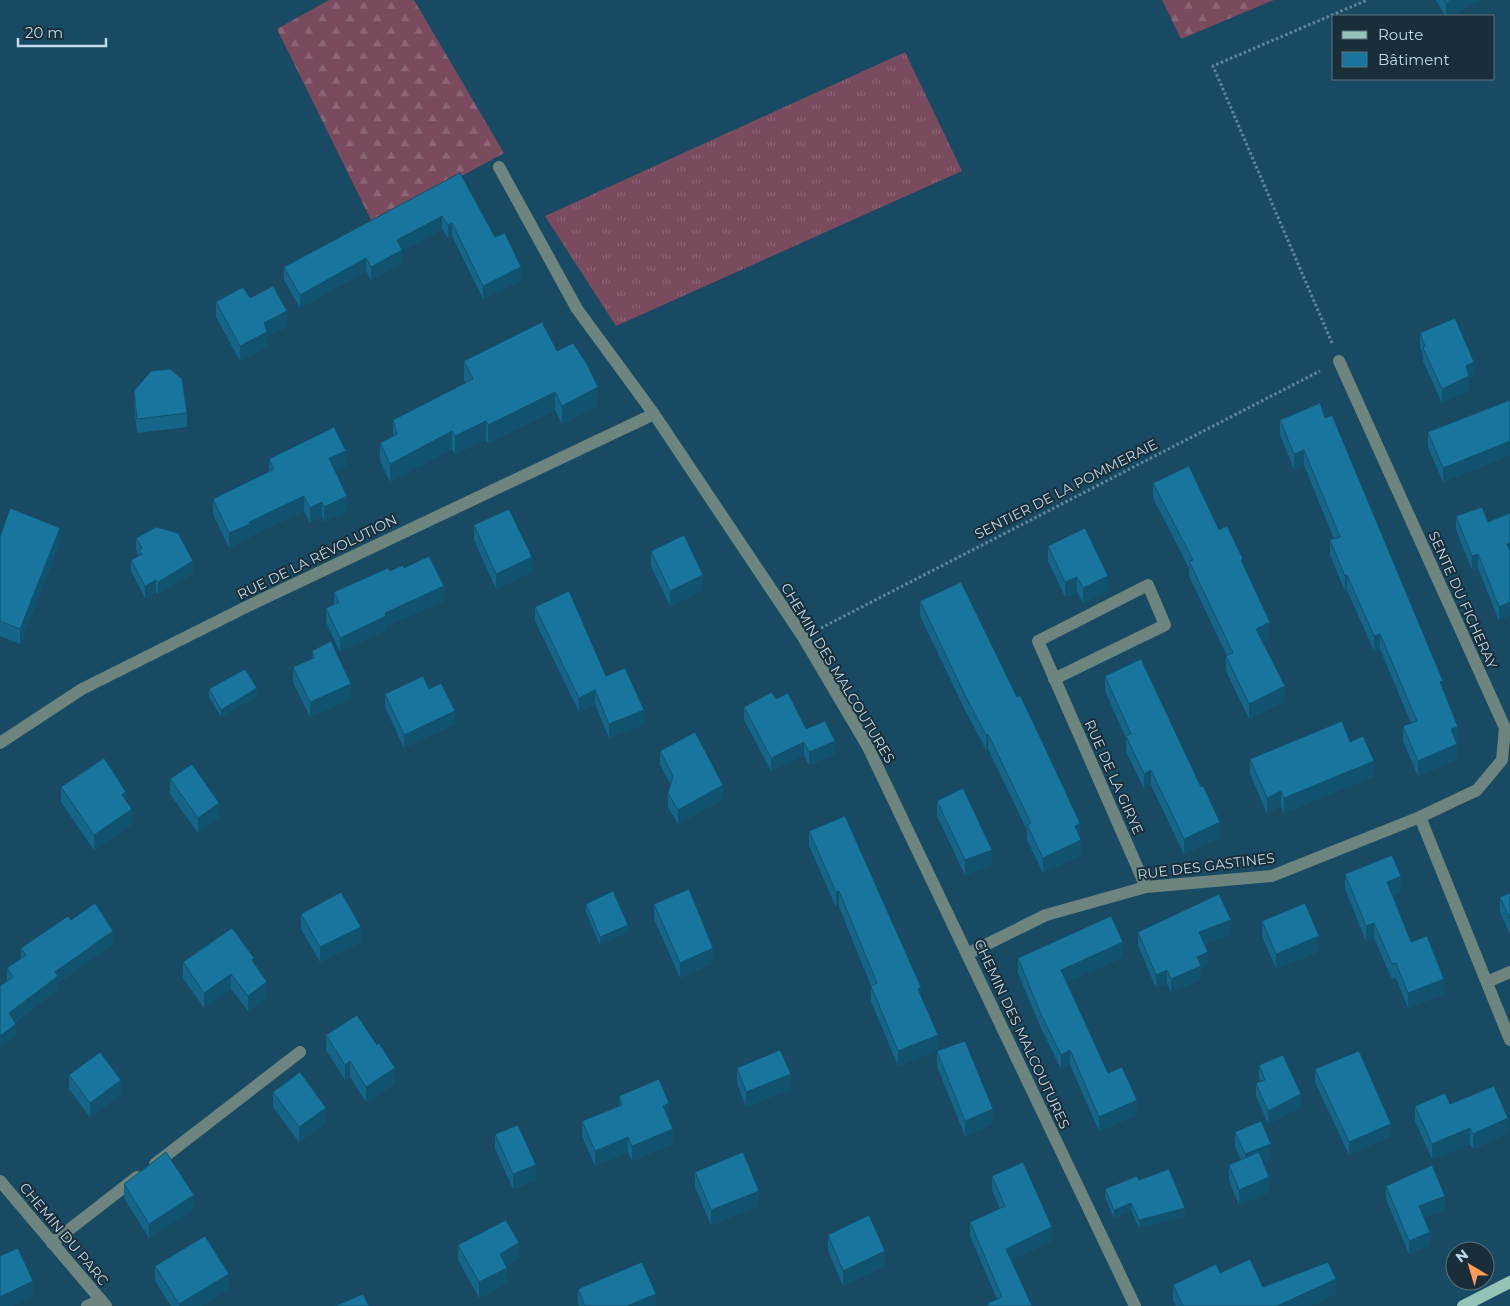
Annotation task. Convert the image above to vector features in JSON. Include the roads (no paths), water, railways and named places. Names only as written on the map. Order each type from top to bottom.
[{"type":"main road","points":[[1463,1306],[1510,1282]]},
{"type":"street","name":"CHEMIN DES MALCOUTURES","points":[[499,167],[577,309],[654,414],[803,637],[868,747],[1135,1306]]},
{"type":"street","name":"SENTE DU FICHERAY","points":[[1339,361],[1505,728],[1506,760],[1477,790],[1420,816]]},
{"type":"street","name":"RUE DE LA RÉVOLUTION","points":[[0,742],[91,685],[246,607],[654,414]]},
{"type":"street","name":"RUE DE LA GIRYE","points":[[1054,679],[1165,624],[1148,585],[1038,641],[1054,679],[1146,886]]},
{"type":"street","name":"RUE DES GASTINES","points":[[967,954],[1046,915],[1146,886],[1272,876],[1420,816]]},
{"type":"street","points":[[1420,816],[1510,1040]]},
{"type":"street","points":[[1487,982],[1510,972]]},
{"type":"street","points":[[52,1243],[300,1052]]},
{"type":"street","name":"CHEMIN DU PARC","points":[[0,1181],[103,1303]]},
{"type":"street","points":[[87,1306],[103,1303]]}]
